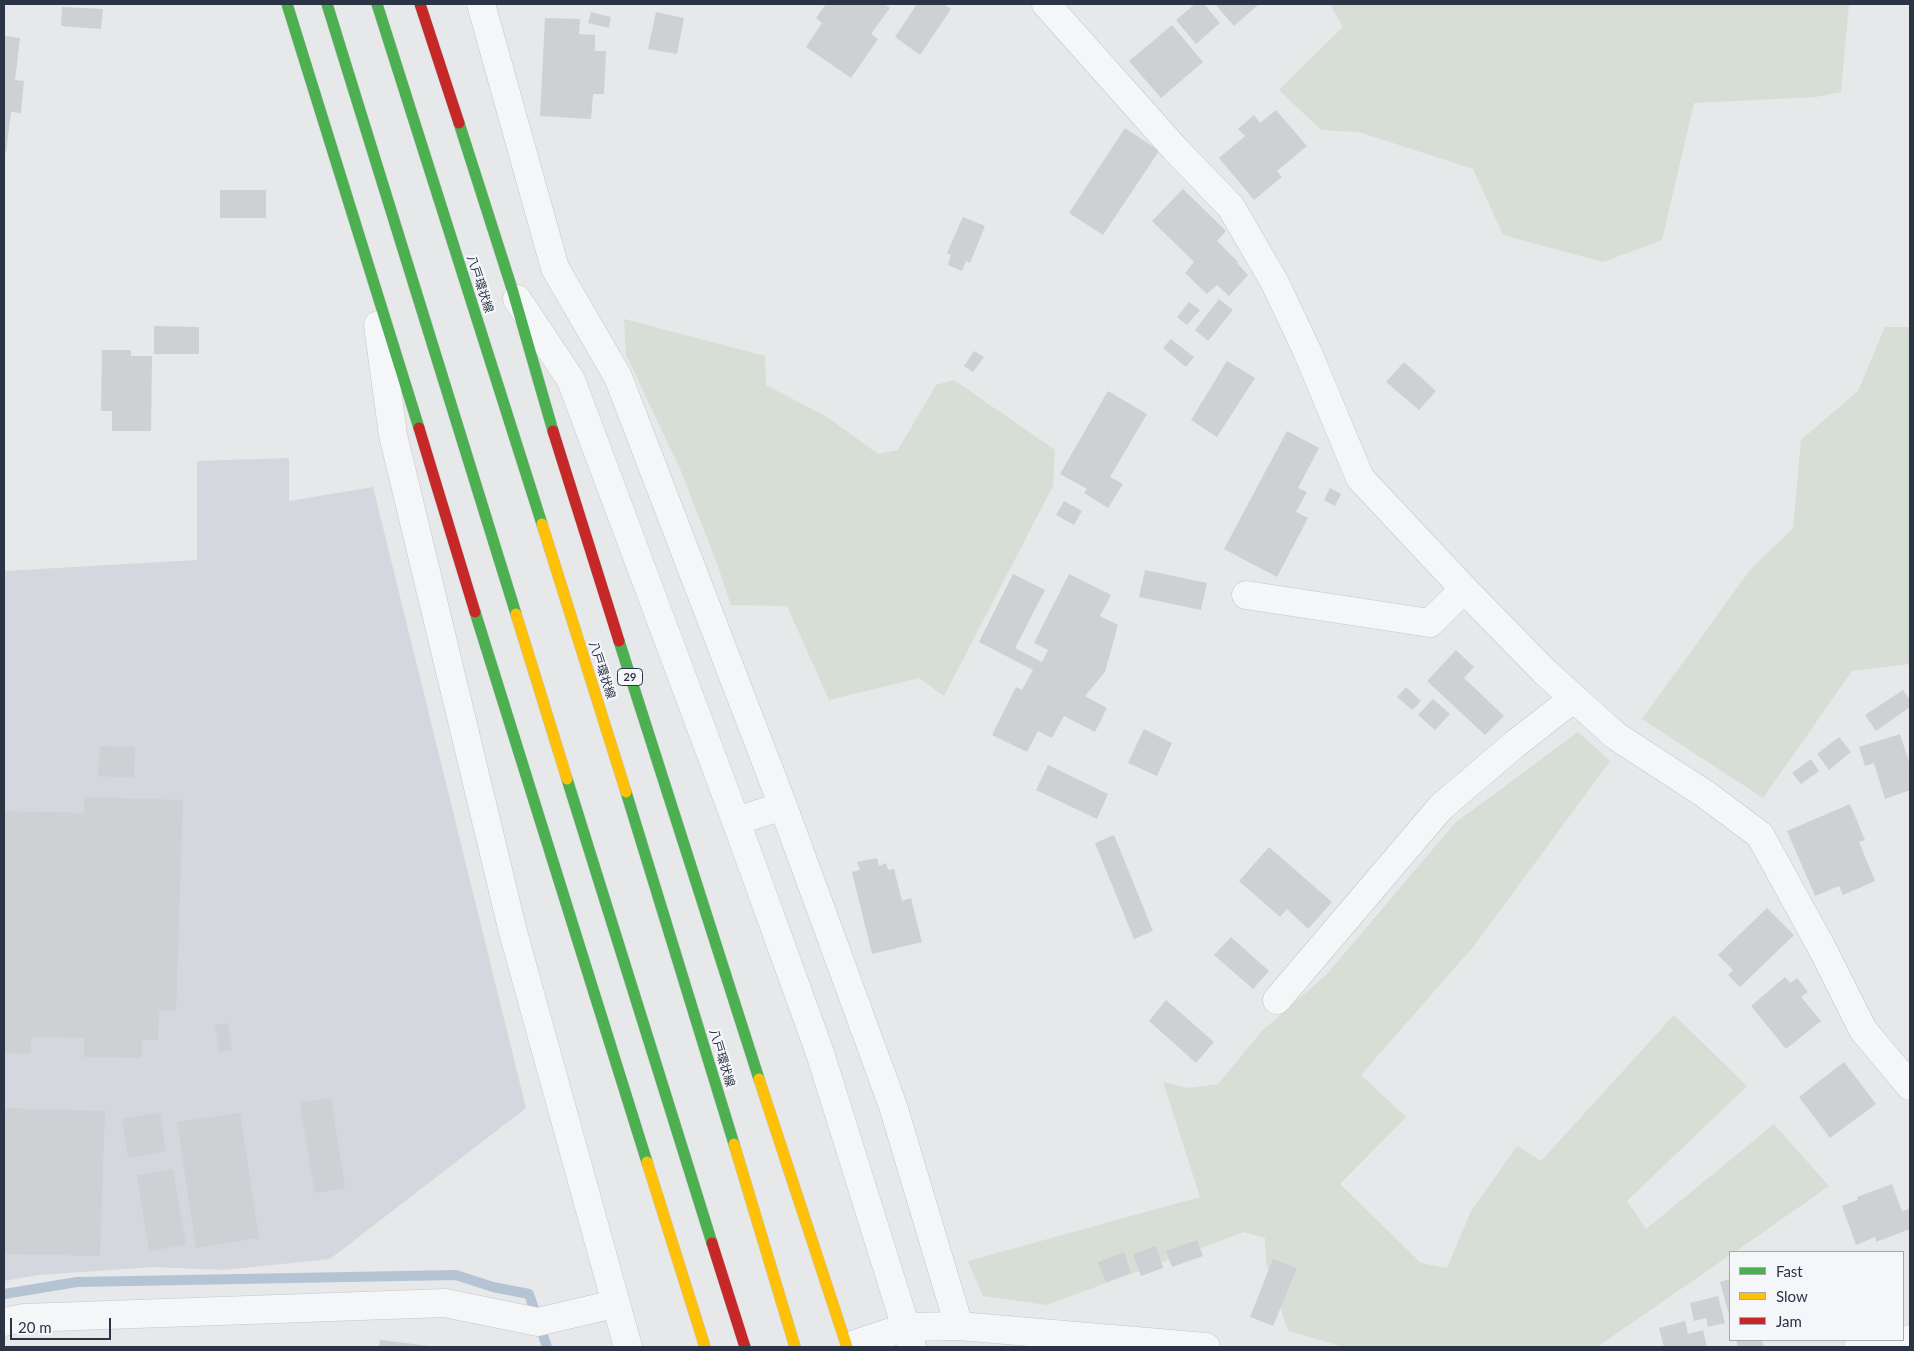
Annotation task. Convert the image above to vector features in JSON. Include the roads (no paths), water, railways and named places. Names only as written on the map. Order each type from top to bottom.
[{"type":"main road","points":[[287,4],[609,1043],[706,1347]]},
{"type":"main road","points":[[327,4],[745,1347]]},
{"type":"main road","name":"八戸環状線","points":[[377,4],[645,851],[795,1347]]},
{"type":"main road","name":"29","points":[[420,4],[513,292],[538,383],[681,838],[851,1345]]},
{"type":"street","points":[[1046,4],[1176,149],[1231,207],[1275,283],[1308,353],[1360,478],[1546,673],[1616,736],[1705,794],[1760,835],[1823,950],[1863,1030],[1910,1086]]},
{"type":"street","points":[[490,11],[555,268],[618,376],[782,806],[893,1106],[959,1326]]},
{"type":"street","points":[[372,278],[393,436],[512,932],[614,1304],[628,1347]]},
{"type":"street","points":[[513,292],[571,380],[736,821],[820,1053],[909,1337]]},
{"type":"street","points":[[1246,595],[1430,623],[1464,589]]},
{"type":"street","points":[[1277,1000],[1441,807],[1514,744],[1574,698]]},
{"type":"street","points":[[736,821],[782,806]]},
{"type":"street","points":[[4,1322],[24,1318],[445,1302],[538,1322],[614,1304]]},
{"type":"street","points":[[851,1345],[909,1337],[959,1326],[1206,1347]]},
{"type":"street","points":[[1858,1347],[1897,1341]]},
{"type":"waterway","points":[[4,1294],[77,1282],[456,1275],[493,1287],[529,1294],[547,1347]]}]
